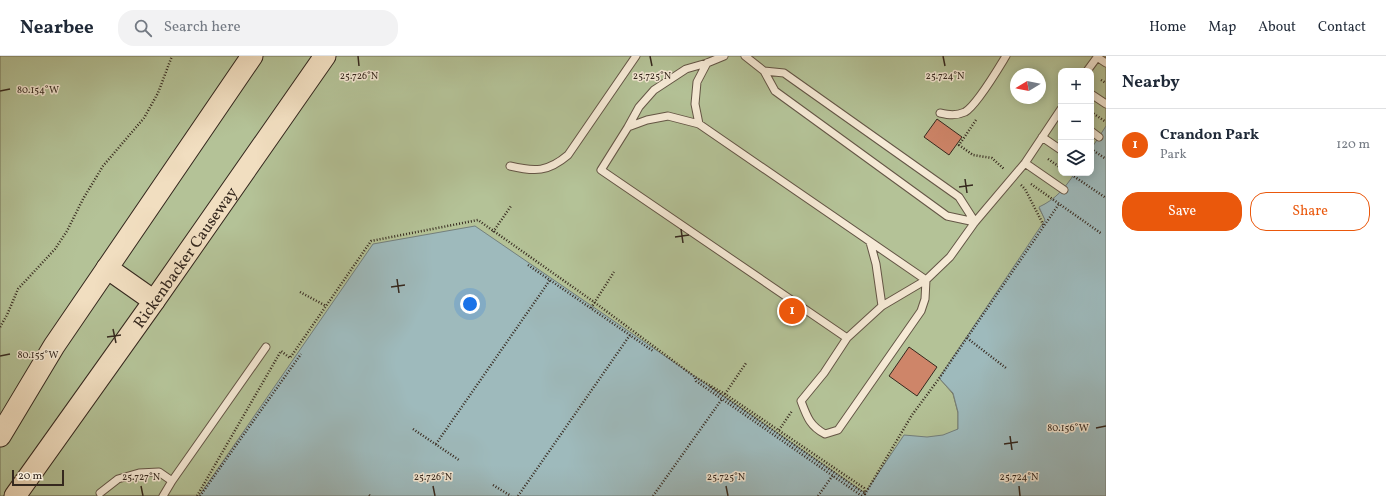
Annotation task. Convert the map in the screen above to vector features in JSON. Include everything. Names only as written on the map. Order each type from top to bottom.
[{"type":"main road","points":[[0,436],[54,346],[252,56]]},
{"type":"main road","name":"Rickenbacker Causeway","points":[[15,496],[325,56]]},
{"type":"main road","points":[[106,268],[154,300]]},
{"type":"lane","points":[[510,166],[528,170],[545,169],[558,164],[568,155],[636,56]]},
{"type":"lane","points":[[724,56],[686,69],[654,90],[639,108],[601,170],[847,338]]},
{"type":"lane","points":[[744,56],[764,71],[775,91],[947,216],[974,222]]},
{"type":"lane","points":[[940,114],[953,116],[965,112],[974,103],[1006,56]]},
{"type":"lane","points":[[1089,68],[1097,56],[1106,63]]},
{"type":"lane","points":[[699,124],[695,104],[697,82],[707,63]]},
{"type":"lane","points":[[764,71],[784,73],[959,197],[974,222]]},
{"type":"lane","points":[[1094,96],[1106,104]]},
{"type":"lane","points":[[926,280],[925,299],[921,311],[838,430],[825,434],[816,429],[807,417],[801,401],[824,373],[847,338],[882,306],[926,280],[950,258],[974,222],[1025,163],[1058,114]]},
{"type":"lane","points":[[628,127],[646,120],[668,116],[699,124],[926,280]]},
{"type":"lane","points":[[1094,133],[1099,137]]},
{"type":"lane","points":[[1042,137],[1058,148]]},
{"type":"lane","points":[[1025,163],[1064,190]]},
{"type":"lane","points":[[870,242],[880,286],[882,306]]},
{"type":"lane","points":[[163,496],[266,347]]},
{"type":"lane","points":[[100,493],[118,479],[139,473],[160,472],[172,481]]},
{"type":"path","points":[[0,327],[18,289],[55,249],[67,231],[83,199],[103,166],[144,118],[158,93],[172,56]]},
{"type":"path","points":[[1101,80],[1106,83]]},
{"type":"path","points":[[1094,114],[1106,122]]},
{"type":"path","points":[[976,120],[959,145],[973,155],[992,158],[1025,189],[1044,226]]},
{"type":"path","points":[[1094,151],[1106,160]]},
{"type":"path","points":[[1048,159],[1058,166]]},
{"type":"path","points":[[1073,176],[1106,198]]},
{"type":"path","points":[[1031,184],[1102,234]]},
{"type":"path","points":[[863,495],[912,415],[1059,204]]},
{"type":"path","points":[[493,232],[511,206]]},
{"type":"path","points":[[197,496],[281,351],[290,358],[372,241],[478,220],[594,302],[695,377],[863,495]]},
{"type":"path","points":[[528,265],[654,351]]},
{"type":"path","points":[[591,308],[614,272]]},
{"type":"path","points":[[436,444],[550,280]]},
{"type":"path","points":[[300,292],[326,306]]},
{"type":"path","points":[[518,496],[630,335]]},
{"type":"path","points":[[967,338],[1006,368]]},
{"type":"path","points":[[200,496],[301,354]]},
{"type":"path","points":[[725,394],[746,363]]},
{"type":"path","points":[[695,377],[725,394],[864,488],[863,495]]},
{"type":"path","points":[[695,377],[696,381],[863,495]]},
{"type":"path","points":[[653,496],[722,399]]},
{"type":"path","points":[[775,435],[793,408],[801,401]]},
{"type":"path","points":[[413,429],[459,460]]},
{"type":"path","points":[[818,496],[833,475]]},
{"type":"path","points":[[493,485],[511,496]]},
{"type":"green space","points":[[0,56],[1106,56],[1106,127],[1094,145],[1094,68],[1058,68],[1058,176],[1074,176],[1060,193],[1051,201],[1039,208],[1046,221],[940,379],[953,394],[958,413],[958,429],[865,493],[0,496]]},
{"type":"water","points":[[1106,126],[1106,496],[199,496],[373,244],[475,226],[865,493],[904,435],[927,437],[943,435],[958,429],[958,412],[953,393],[939,378],[1045,220],[1039,207],[1050,201],[1059,193],[1073,176],[1094,176],[1094,144]]},
{"type":"building","points":[[937,119],[962,137],[949,155],[924,137]]},
{"type":"building","points":[[909,347],[937,367],[917,396],[889,376]]},
{"type":"place","name":"Crandon Park","points":[[792,311]]}]
